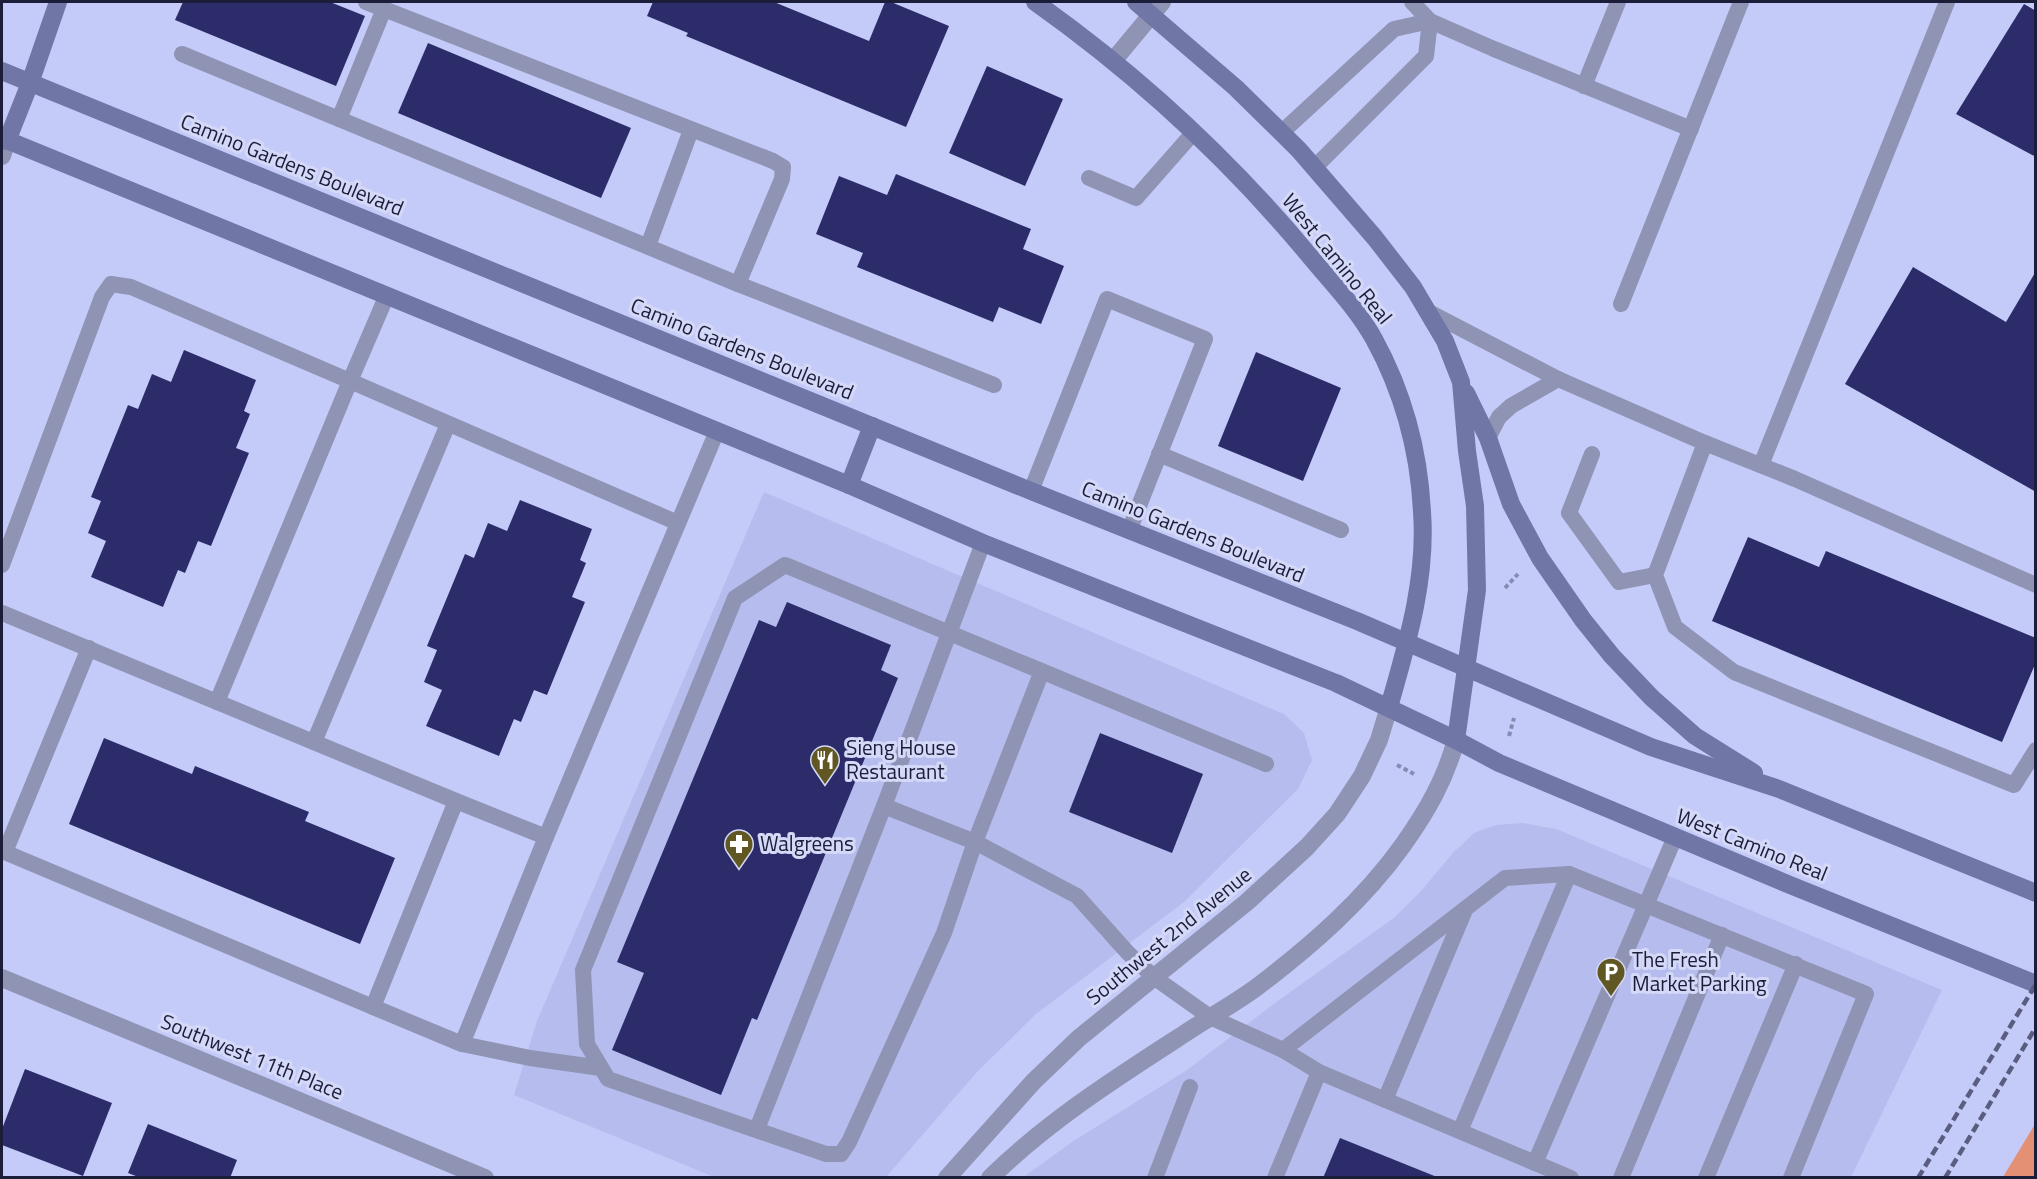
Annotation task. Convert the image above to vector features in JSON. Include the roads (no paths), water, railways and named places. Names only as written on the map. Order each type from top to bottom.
[{"type":"street","points":[[58,2],[30,83],[3,145],[387,295],[849,484],[982,543],[1336,683],[1389,707]]},
{"type":"street","name":"West Camino Real","points":[[1035,2],[1113,61],[1194,132],[1259,198],[1346,300],[1372,337],[1401,397],[1415,458],[1422,513],[1419,583],[1408,642],[1389,707],[1499,763],[2036,984]]},
{"type":"street","name":"West Camino Real","points":[[1136,2],[1157,8],[1314,168],[1375,238],[1413,287],[1445,341],[1461,382],[1476,534],[1477,590],[1456,740]]},
{"type":"street","points":[[1113,61],[1157,8]]},
{"type":"street","name":"Camino Gardens Boulevard","points":[[2,70],[1467,667]]},
{"type":"street","points":[[1461,382],[1488,438],[1511,504],[1540,558],[1582,620],[1612,656],[1695,736],[1779,789]]},
{"type":"street","points":[[849,484],[872,426]]},
{"type":"street","points":[[1467,667],[1651,747],[1779,789],[2036,893]]},
{"type":"street","name":"Southwest 2nd Avenue","points":[[947,1178],[1034,1081],[1079,1038],[1280,874],[1307,847],[1337,814],[1362,776],[1379,740],[1389,707]]},
{"type":"street","points":[[990,1178],[1018,1150],[1067,1112],[1121,1074],[1255,988],[1321,936],[1384,871],[1414,830],[1440,787],[1456,740]]},
{"type":"street","name":"Southwest 11th Place","points":[[2,978],[485,1178]]},
{"type":"lane","points":[[366,2],[774,161],[783,167],[782,179],[738,284]]},
{"type":"lane","points":[[1412,2],[1431,21],[1691,129]]},
{"type":"lane","points":[[1584,86],[1618,2]]},
{"type":"lane","points":[[1621,303],[1741,2]]},
{"type":"lane","points":[[1761,465],[1947,2]]},
{"type":"lane","points":[[339,119],[384,9]]},
{"type":"lane","points":[[1281,133],[1394,29],[1431,21]]},
{"type":"lane","points":[[1314,168],[1426,56],[1431,21]]},
{"type":"lane","points":[[182,54],[738,284],[994,385]]},
{"type":"lane","points":[[648,246],[691,129]]},
{"type":"lane","points":[[1089,178],[1136,198],[1194,132]]},
{"type":"lane","points":[[2,565],[102,297],[111,284],[131,288],[678,523]]},
{"type":"lane","points":[[217,702],[387,295]]},
{"type":"lane","points":[[1031,491],[1107,298],[1205,339],[1129,531]]},
{"type":"lane","points":[[1427,311],[1558,379],[2036,585]]},
{"type":"lane","points":[[1488,438],[1499,417],[1511,406],[1558,379]]},
{"type":"lane","points":[[314,742],[448,424]]},
{"type":"lane","points":[[462,1044],[546,837],[717,431]]},
{"type":"lane","points":[[1705,443],[1655,575],[1675,627],[1734,672],[2014,785],[2036,750]]},
{"type":"lane","points":[[1160,454],[1341,530]]},
{"type":"lane","points":[[1592,454],[1569,513],[1619,582],[1655,575]]},
{"type":"lane","points":[[757,1129],[884,806],[982,543]]},
{"type":"lane","points":[[1042,671],[975,842],[944,933],[849,1142],[841,1154],[826,1154],[608,1079],[587,1044],[584,970],[735,598],[785,565],[1042,671],[1266,764]]},
{"type":"lane","points":[[2,613],[546,837]]},
{"type":"lane","points":[[89,648],[3,851],[462,1044],[530,1058],[601,1068]]},
{"type":"lane","points":[[373,1007],[456,801]]},
{"type":"lane","points":[[884,806],[975,842],[1077,896],[1128,953],[1155,978],[1210,1017],[1283,1050],[1319,1072],[1571,1178]]},
{"type":"lane","points":[[1536,1163],[1675,837]]},
{"type":"lane","points":[[1283,1050],[1505,878],[1569,874],[1866,994],[1791,1178]]},
{"type":"lane","points":[[1460,1131],[1569,874]]},
{"type":"lane","points":[[1385,1100],[1465,909]]},
{"type":"lane","points":[[1621,1178],[1722,935]]},
{"type":"lane","points":[[1706,1178],[1796,964]]},
{"type":"lane","points":[[1275,1178],[1319,1072]]},
{"type":"lane","points":[[1155,1178],[1190,1088]]},
{"type":"railway","points":[[1918,1178],[2036,984]]},
{"type":"railway","points":[[1945,1178],[2036,1027]]},
{"type":"place","name":"Sieng House Restaurant","points":[[825,786]]},
{"type":"place","name":"Walgreens","points":[[739,870]]},
{"type":"place","name":"The Fresh Market Parking","points":[[1611,998]]}]
